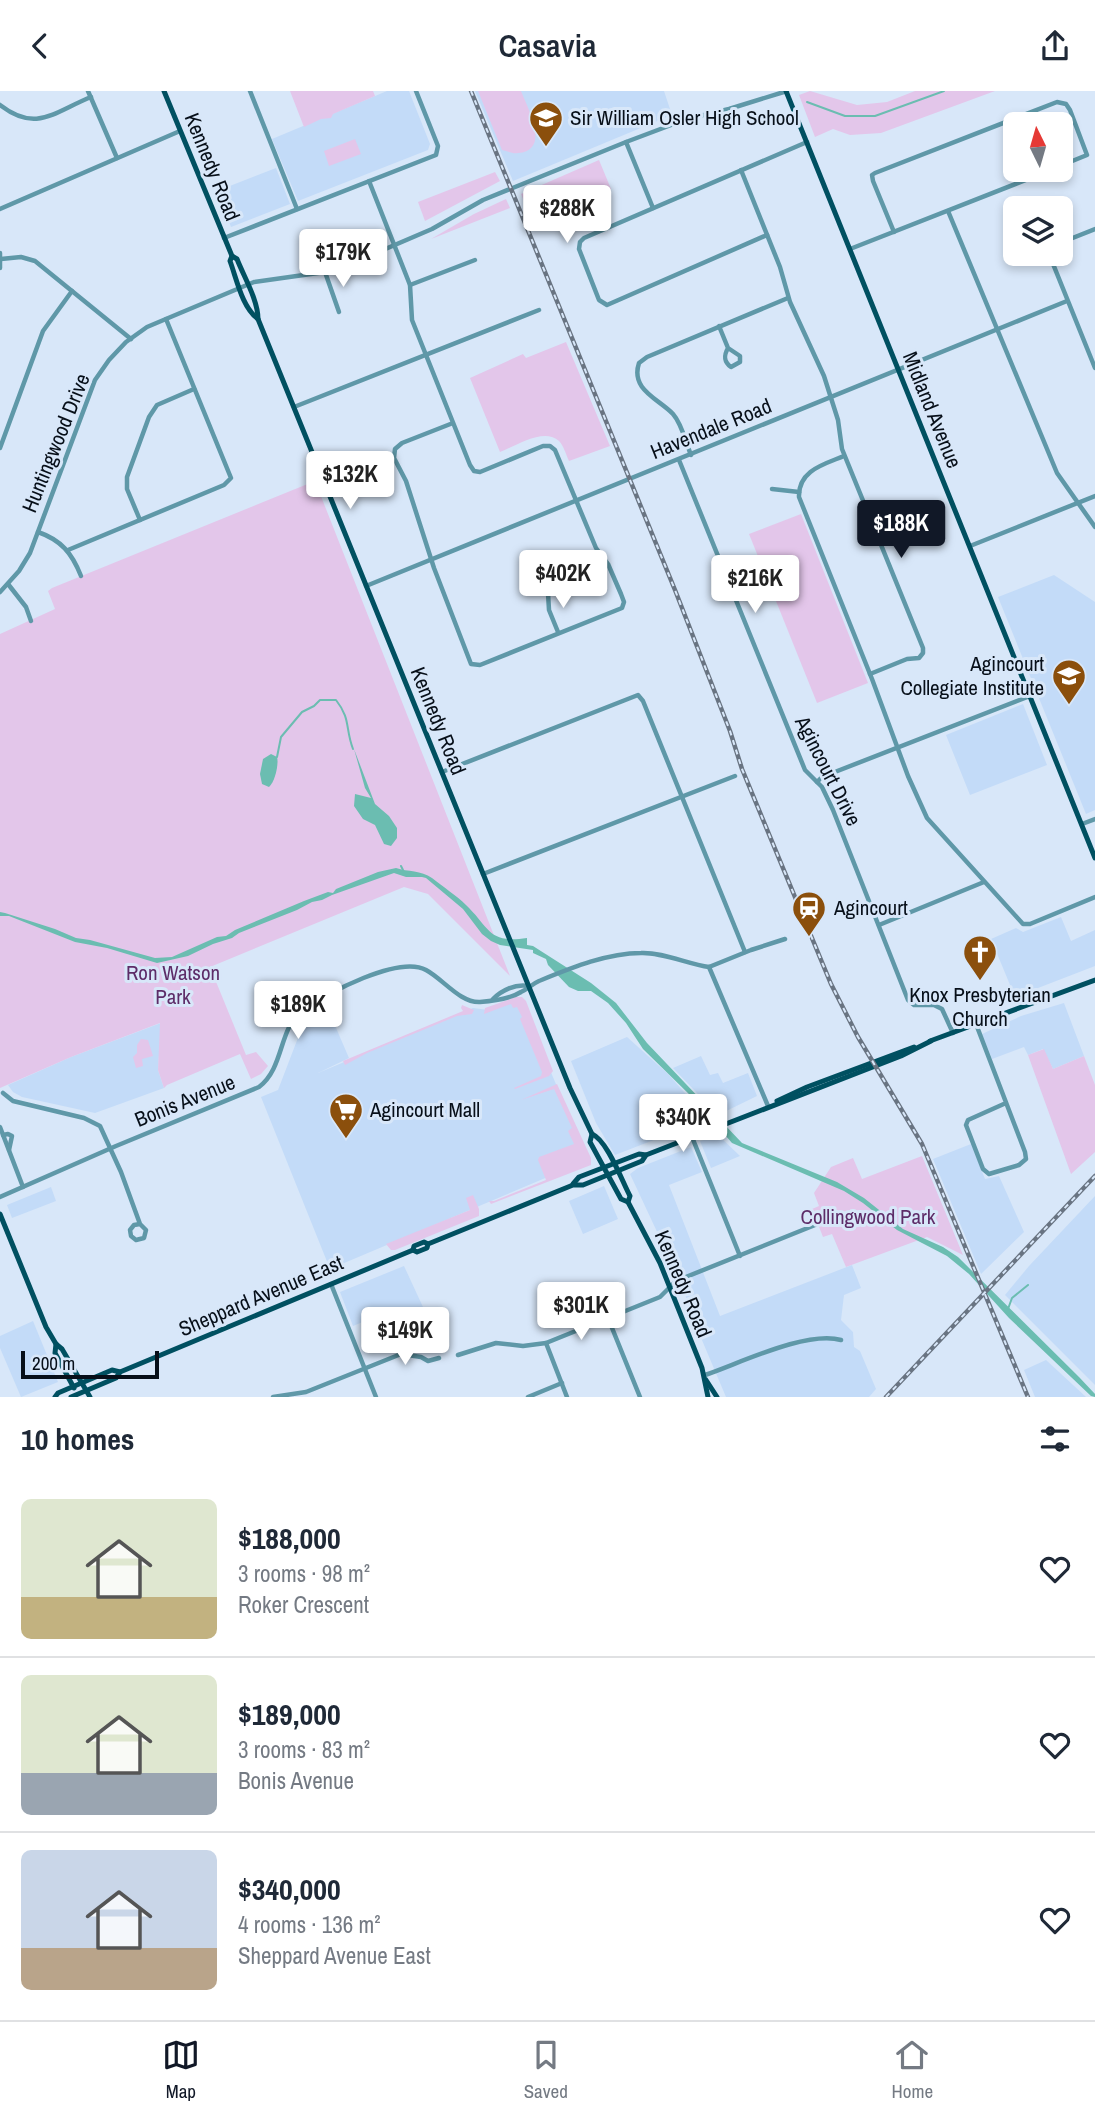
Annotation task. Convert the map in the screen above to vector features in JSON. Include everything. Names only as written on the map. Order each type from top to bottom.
[{"type":"main road","name":"Kennedy Road","points":[[164,91],[224,238],[232,256],[237,259],[258,311],[258,319],[506,932],[570,1088],[592,1134],[590,1142],[621,1199],[628,1202],[650,1241],[705,1378],[716,1397]]},
{"type":"main road","name":"Midland Avenue","points":[[786,91],[1095,858]]},
{"type":"main road","name":"Kennedy Road","points":[[232,256],[230,261],[240,288],[251,314],[258,319]]},
{"type":"main road","name":"Sheppard Avenue East","points":[[573,1185],[579,1177],[604,1167],[639,1154],[646,1155],[818,1083],[1095,979]]},
{"type":"main road","name":"Kennedy Road","points":[[592,1134],[599,1137],[614,1164],[630,1196],[628,1202]]},
{"type":"main road","name":"Sheppard Avenue East","points":[[71,1397],[116,1378],[120,1372],[413,1250],[414,1246],[424,1242],[428,1244],[573,1185],[583,1185],[642,1161],[646,1155]]},
{"type":"main road","points":[[0,1214],[40,1314],[90,1397]]},
{"type":"main road","points":[[56,1344],[55,1353],[79,1395]]},
{"type":"main road","name":"Sheppard Avenue East","points":[[55,1397],[58,1393],[113,1370],[120,1372]]},
{"type":"main road","name":"Kennedy Road","points":[[705,1378],[708,1397]]},
{"type":"street","points":[[250,91],[297,209]]},
{"type":"street","points":[[224,238],[438,153],[438,146],[416,91]]},
{"type":"street","name":"Huntingwood Drive","points":[[0,592],[19,571],[30,552],[95,380],[109,360],[148,327],[247,285],[325,272],[432,229],[483,199],[626,142],[687,119],[786,91]]},
{"type":"street","points":[[0,105],[13,116],[31,120],[42,118],[90,94],[117,158]]},
{"type":"street","points":[[1031,112],[1057,102],[1066,104],[1071,112]]},
{"type":"street","points":[[1073,118],[1087,155],[1073,161]]},
{"type":"street","points":[[894,232],[872,175],[1003,123]]},
{"type":"street","points":[[0,209],[180,131]]},
{"type":"street","points":[[626,142],[653,208]]},
{"type":"street","points":[[767,235],[607,305],[599,300],[579,249],[580,242],[807,142]]},
{"type":"street","points":[[741,170],[780,267],[788,297],[831,397],[844,456],[923,648],[919,658],[908,659],[870,674]]},
{"type":"street","points":[[369,181],[410,285],[410,314],[470,465],[476,472],[483,471],[543,446],[550,446],[555,451],[596,548],[608,563],[624,605],[617,611],[487,662],[473,665],[394,452],[402,443],[453,423]]},
{"type":"street","points":[[850,249],[1021,182]]},
{"type":"street","points":[[948,211],[1056,473],[1095,527]]},
{"type":"street","points":[[1073,238],[1095,229]]},
{"type":"street","points":[[0,268],[1,256],[35,261],[131,339]]},
{"type":"street","points":[[410,285],[475,260]]},
{"type":"street","points":[[1054,266],[1095,367]]},
{"type":"street","points":[[325,272],[339,312]]},
{"type":"street","points":[[0,448],[43,331],[72,291]]},
{"type":"street","points":[[691,454],[674,415],[647,394],[638,374],[638,367],[644,359],[788,297]]},
{"type":"street","name":"Havendale Road","points":[[366,586],[1067,301]]},
{"type":"street","points":[[294,407],[539,310]]},
{"type":"street","points":[[68,550],[225,485],[231,478],[166,319]]},
{"type":"street","points":[[719,326],[729,348]]},
{"type":"street","points":[[140,520],[127,489],[127,477],[149,417],[157,405],[194,389]]},
{"type":"street","points":[[844,456],[806,474],[799,492],[802,507],[928,818],[984,883],[1025,925],[1095,897]]},
{"type":"street","name":"Agincourt Drive","points":[[679,460],[805,770],[822,787],[833,810],[908,1000],[914,1005],[934,1005],[943,1009],[953,1033]]},
{"type":"street","points":[[772,489],[799,492]]},
{"type":"street","points":[[970,547],[1095,496]]},
{"type":"street","points":[[38,532],[68,550],[81,576]]},
{"type":"street","points":[[8,584],[26,607],[31,621]]},
{"type":"street","points":[[548,593],[550,610],[558,632]]},
{"type":"street","points":[[442,772],[638,695],[745,952]]},
{"type":"street","points":[[817,782],[822,777],[1030,696]]},
{"type":"street","points":[[484,874],[735,776]]},
{"type":"street","points":[[1082,824],[1095,819]]},
{"type":"street","points":[[879,925],[984,883]]},
{"type":"street","points":[[768,1106],[709,967],[785,939]]},
{"type":"street","name":"Bonis Avenue","points":[[0,1197],[259,1087],[273,1073],[288,1029],[297,1015],[316,1002],[359,981],[403,966],[414,966],[430,972],[468,1000],[481,1002],[493,999],[500,992],[520,985],[528,986],[589,962],[643,952],[709,967]]},
{"type":"street","points":[[976,1024],[1025,1152],[1026,1159],[1018,1165],[989,1174],[984,1169],[966,1125],[968,1119],[1006,1103]]},
{"type":"street","points":[[3,1093],[13,1101],[94,1121],[100,1126],[140,1224]]},
{"type":"street","points":[[0,1127],[23,1187]]},
{"type":"street","points":[[692,1136],[740,1256]]},
{"type":"street","points":[[458,1355],[496,1343],[523,1346],[546,1343],[660,1297],[677,1280],[825,1221]]},
{"type":"street","points":[[331,1284],[376,1397]]},
{"type":"street","points":[[608,1318],[640,1397]]},
{"type":"street","points":[[705,1378],[767,1352],[803,1342],[830,1338],[841,1340]]},
{"type":"street","points":[[546,1343],[567,1397]]},
{"type":"street","points":[[273,1397],[306,1392],[401,1354],[421,1357],[428,1361],[439,1358]]},
{"type":"street","points":[[528,1397],[562,1383]]},
{"type":"shaded area","points":[[387,91],[409,91],[430,144],[428,150],[298,201],[272,139]]},
{"type":"shaded area","name":"Sir William Osler High School","points":[[475,91],[664,91],[672,115],[513,181]]},
{"type":"shaded area","points":[[276,168],[290,204],[231,227],[217,191]]},
{"type":"shaded area","name":"Agincourt Collegiate Institute","points":[[1054,575],[1095,602],[1095,810],[1086,814],[998,597]]},
{"type":"shaded area","points":[[1023,704],[1047,765],[970,795],[946,735]]},
{"type":"shaded area","points":[[354,749],[375,804],[389,816],[397,828],[397,838],[391,846],[384,844],[375,825],[363,819],[354,806],[355,794],[371,798],[365,788]]},
{"type":"shaded area","points":[[271,754],[277,757],[277,764],[275,777],[269,787],[262,784],[260,774],[263,759]]},
{"type":"shaded area","points":[[396,868],[428,875],[462,901],[497,936],[504,939],[527,938],[527,945],[533,946],[591,983],[616,1003],[647,1043],[742,1143],[837,1182],[864,1198],[903,1229],[943,1247],[958,1257],[1079,1377],[1095,1397],[1009,1318],[969,1274],[947,1256],[897,1230],[844,1191],[732,1143],[694,1099],[643,1049],[626,1023],[608,1003],[591,991],[578,991],[569,987],[548,965],[546,959],[533,953],[533,950],[491,941],[482,934],[463,909],[426,878],[394,873],[312,902],[188,956],[157,963],[107,948],[75,942],[9,916],[0,916],[0,912],[5,913],[76,938],[155,958],[172,957],[304,901],[328,892],[333,893],[336,889],[378,872]]},
{"type":"shaded area","points":[[1061,917],[1071,941],[1095,930],[1095,966],[1015,997],[991,939],[1016,928],[1023,932]]},
{"type":"shaded area","points":[[520,999],[588,1160],[330,1269],[261,1097],[278,1090],[301,1030],[308,1019],[327,1007],[349,1058],[318,1073],[473,1008],[488,1010]]},
{"type":"shaded area","points":[[1064,1003],[1084,1056],[1053,1069],[1043,1049],[1028,1055],[1024,1047],[992,1059],[982,1034],[1021,1016]]},
{"type":"shaded area","points":[[161,1023],[158,1070],[164,1088],[95,1113],[22,1097],[8,1085],[71,1057]]},
{"type":"shaded area","points":[[627,1037],[668,1074],[708,1119],[615,1155],[596,1123],[571,1061]]},
{"type":"shaded area","points":[[701,1056],[710,1075],[718,1073],[723,1083],[748,1073],[757,1096],[718,1115],[673,1068]]},
{"type":"shaded area","points":[[719,1136],[740,1156],[711,1168],[700,1141]]},
{"type":"shaded area","points":[[971,1144],[985,1179],[999,1176],[1024,1232],[981,1274],[933,1159]]},
{"type":"shaded area","points":[[691,1147],[702,1172],[669,1185],[720,1316],[852,1265],[861,1288],[844,1295],[841,1320],[853,1332],[854,1347],[860,1351],[876,1389],[869,1397],[726,1397],[681,1283],[630,1174],[638,1168]]},
{"type":"shaded area","points":[[604,1186],[618,1219],[583,1234],[569,1201]]},
{"type":"shaded area","points":[[51,1187],[56,1201],[12,1218],[7,1205]]},
{"type":"shaded area","points":[[1095,1196],[1095,1385],[1005,1295]]},
{"type":"shaded area","points":[[404,1266],[429,1320],[375,1317],[353,1326],[340,1292]]},
{"type":"shaded area","points":[[33,1321],[58,1382],[21,1397],[0,1348],[0,1336]]},
{"type":"shaded area","points":[[1046,1360],[1086,1397],[1035,1397],[1024,1370]]},
{"type":"green space","points":[[290,91],[373,91],[375,96],[333,114],[331,118],[321,119],[304,127]]},
{"type":"green space","points":[[478,91],[521,91],[534,127],[534,144],[528,150],[516,153],[502,150]]},
{"type":"green space","points":[[810,91],[857,105],[887,102],[915,91],[995,91],[881,133],[850,135],[833,129],[815,137],[799,95]]},
{"type":"green space","points":[[355,139],[361,154],[329,166],[324,151]]},
{"type":"green space","points":[[599,160],[611,189],[533,222],[521,194]]},
{"type":"green space","points":[[495,172],[500,181],[425,221],[418,202]]},
{"type":"green space","points":[[506,199],[510,208],[431,239],[474,214]]},
{"type":"green space","points":[[566,342],[610,446],[569,461],[559,441],[546,436],[530,439],[500,452],[470,378],[523,354],[526,358]]},
{"type":"green space","name":"Ron Watson Park","points":[[315,481],[510,976],[428,894],[404,887],[210,967],[246,1055],[256,1052],[268,1066],[261,1074],[251,1079],[240,1054],[164,1088],[158,1070],[160,1023],[0,1088],[0,634],[55,609],[48,591],[52,588]]},
{"type":"green space","points":[[801,514],[868,683],[817,703],[749,534]]},
{"type":"green space","points":[[522,997],[526,1001],[553,1071],[549,1076],[515,1089],[541,1076],[542,1072],[520,1019],[522,1017],[517,1007],[513,1008],[511,1004],[484,1014],[485,1008]]},
{"type":"green space","points":[[462,1005],[474,1010],[472,1014],[457,1016],[367,1053],[345,1065],[343,1061],[463,1011]]},
{"type":"green space","points":[[141,1039],[148,1040],[153,1056],[142,1059],[143,1066],[136,1068],[133,1057]]},
{"type":"green space","points":[[1044,1049],[1053,1069],[1084,1056],[1095,1085],[1095,1152],[1071,1174],[1028,1055]]},
{"type":"green space","points":[[557,1084],[591,1158],[591,1165],[491,1204],[489,1201],[546,1180],[539,1157],[574,1144],[568,1131],[572,1128],[554,1089],[521,1100]]},
{"type":"green space","name":"Collingwood Park","points":[[922,1156],[963,1255],[927,1237],[846,1267],[832,1234],[823,1237],[812,1209],[819,1206],[814,1193],[831,1167],[853,1158],[862,1179]]},
{"type":"green space","points":[[473,1195],[479,1216],[395,1250],[391,1250],[386,1244],[470,1210],[466,1198]]},
{"type":"waterway","points":[[807,102],[845,116],[875,116],[944,91]]},
{"type":"waterway","points":[[277,757],[281,737],[302,712],[320,700],[336,700],[341,707],[353,749]]},
{"type":"waterway","points":[[401,866],[403,870]]},
{"type":"waterway","points":[[1008,1309],[1012,1298],[1028,1285]]},
{"type":"railway","points":[[471,91],[675,590],[742,769],[831,984],[858,1037],[922,1144],[1028,1397]]},
{"type":"railway","points":[[886,1397],[1095,1176]]},
{"type":"place","name":"Sir William Osler High School","points":[[546,148]]},
{"type":"place","name":"Agincourt Collegiate Institute","points":[[1069,706]]},
{"type":"place","name":"Agincourt","points":[[809,938]]},
{"type":"place","name":"Knox Presbyterian Church","points":[[980,982]]},
{"type":"place","name":"Agincourt Mall","points":[[346,1140]]}]
